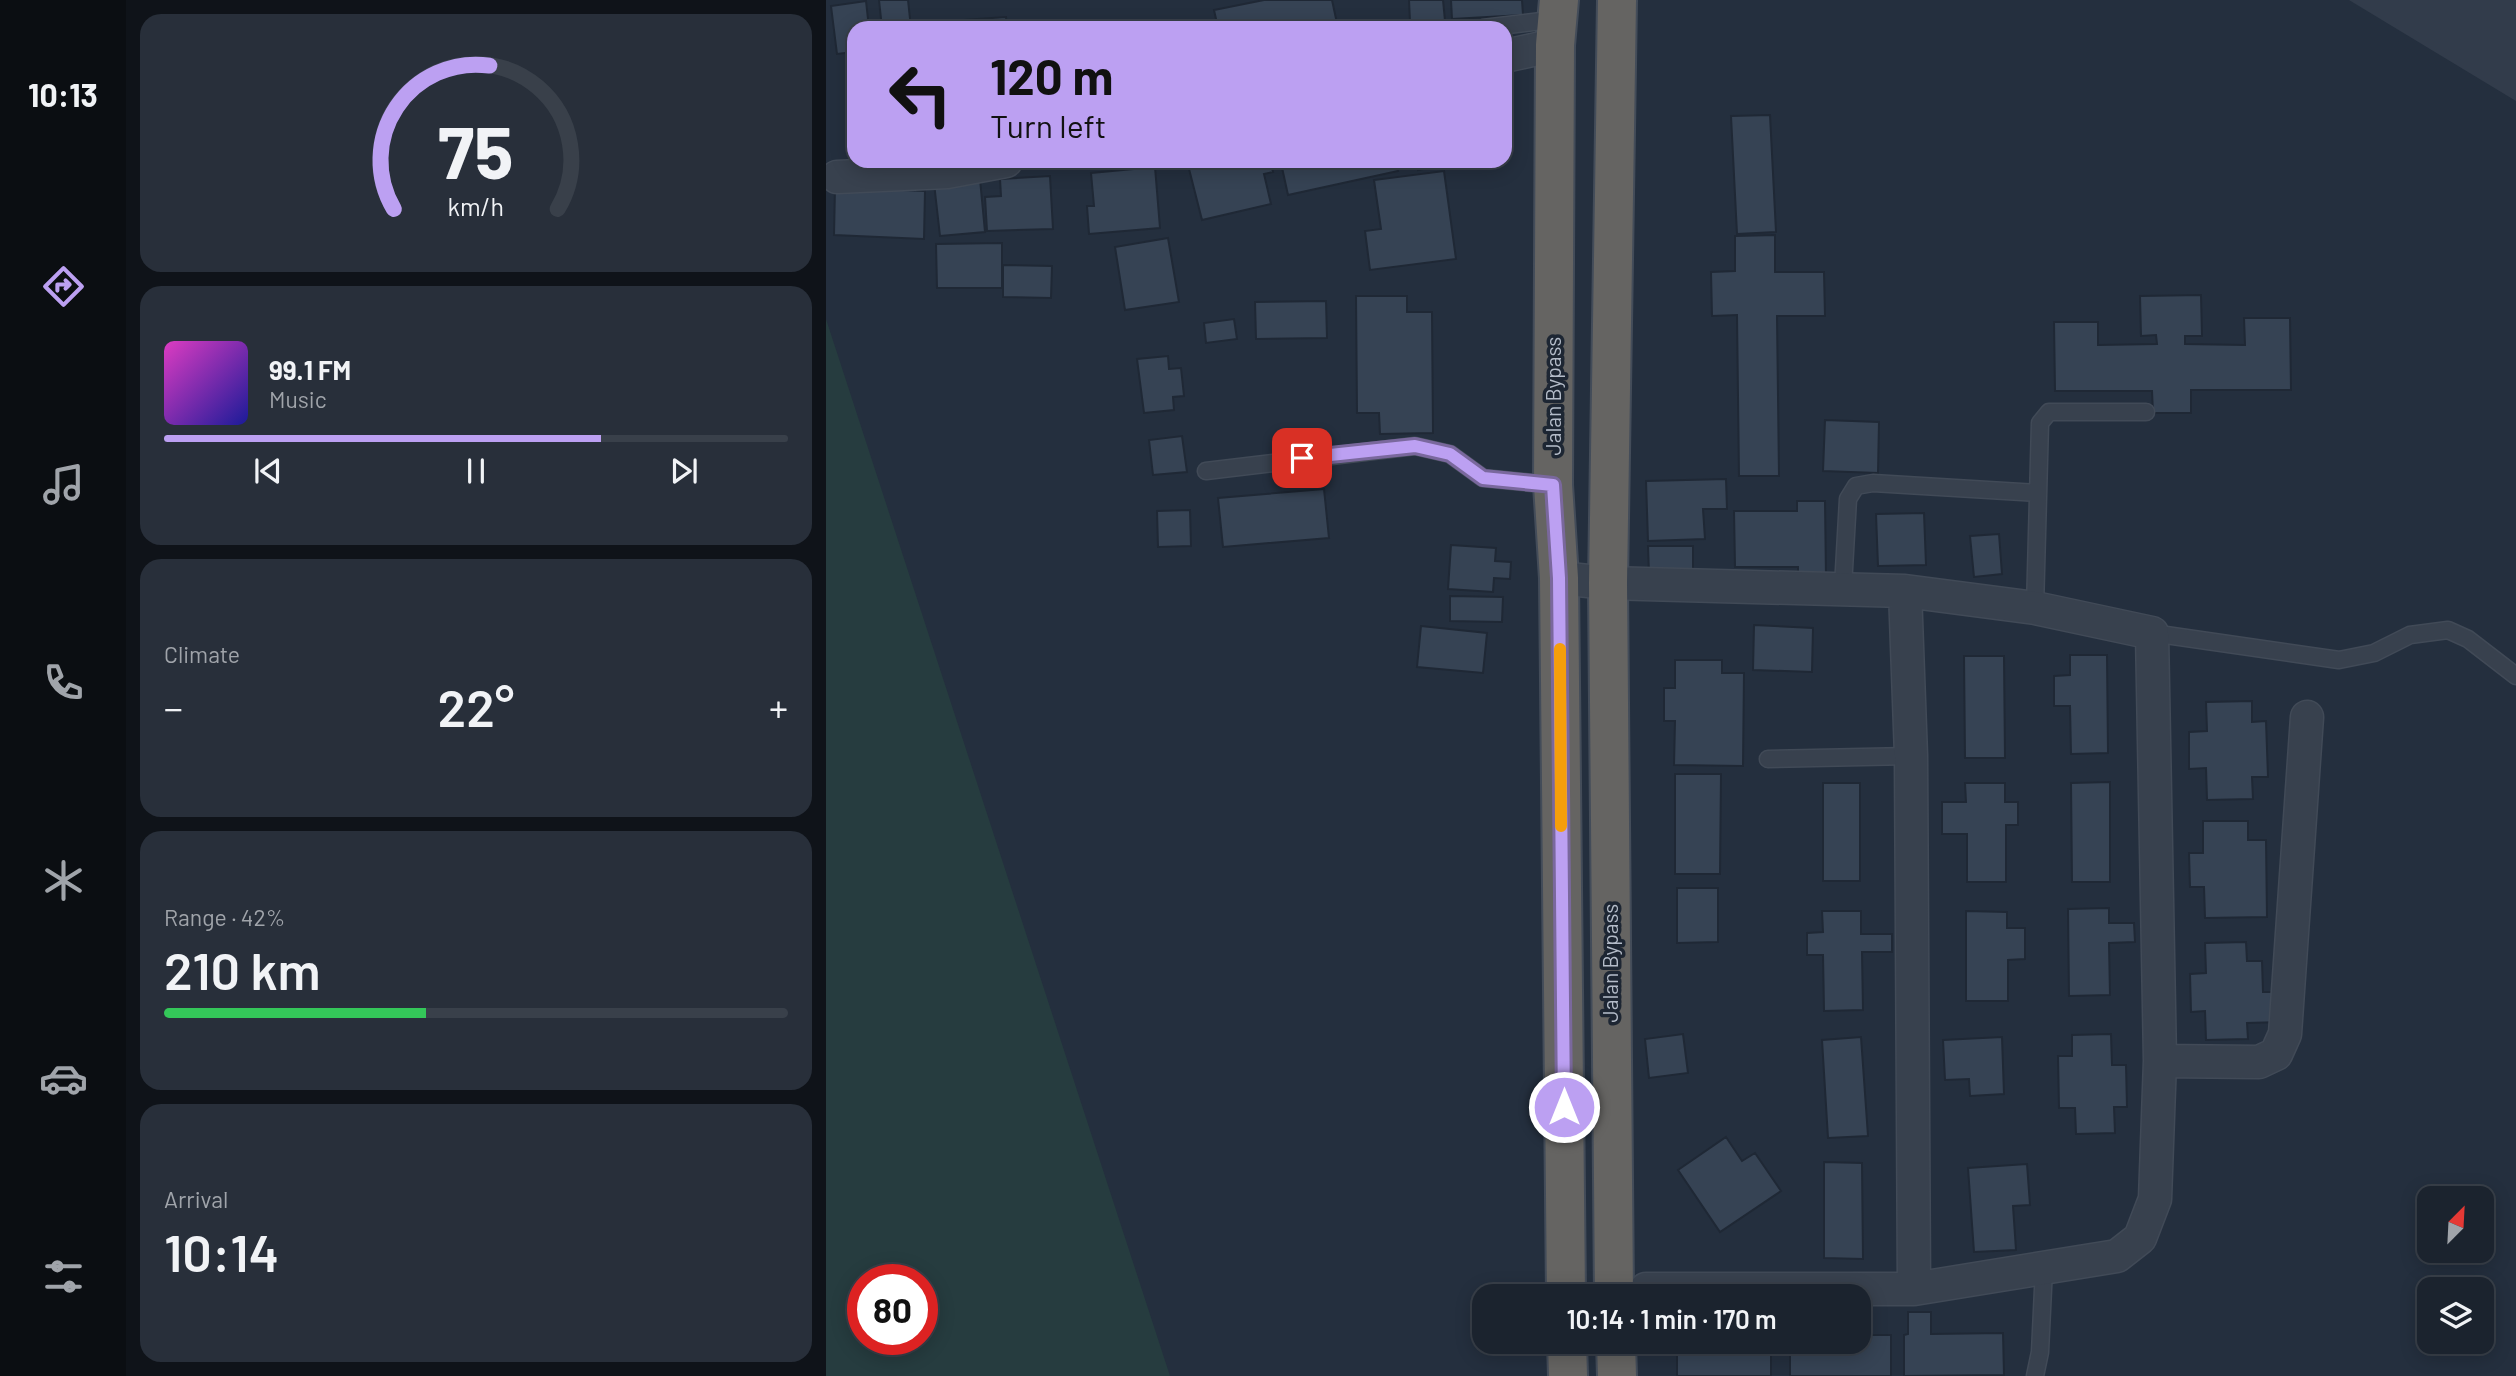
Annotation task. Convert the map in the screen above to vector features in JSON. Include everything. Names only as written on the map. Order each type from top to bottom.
[{"type":"highway","name":"Jalan Bypass","points":[[1618,0],[1608,583],[1626,1284]]},
{"type":"highway","name":"Jalan Bypass","points":[[1557,21],[1553,485],[1559,578],[1566,1284]]},
{"type":"highway","points":[[1567,1354],[1568,1376]]},
{"type":"highway","points":[[1616,1354],[1617,1376]]},
{"type":"street","points":[[1512,51],[1557,21]]},
{"type":"street","points":[[837,177],[947,172],[968,168]]},
{"type":"street","points":[[1559,578],[1608,583],[1843,587],[1905,591],[2035,608],[2152,633],[2160,1061],[2155,1199],[2140,1238],[2117,1256],[1914,1289],[1871,1289]]},
{"type":"street","points":[[1905,591],[1911,756],[1914,1289]]},
{"type":"street","points":[[2160,1061],[2259,1062],[2276,1054],[2285,1034],[2307,717]]},
{"type":"lane","points":[[1512,25],[1557,21]]},
{"type":"lane","points":[[2035,608],[2037,436],[2040,423],[2049,412],[2146,412]]},
{"type":"lane","points":[[1206,471],[1415,446],[1450,454],[1483,478],[1553,485]]},
{"type":"lane","points":[[1843,587],[1848,499],[1856,486],[1873,483],[2037,493]]},
{"type":"lane","points":[[2152,633],[2339,660],[2374,653],[2410,635],[2448,629],[2468,639],[2516,676]]},
{"type":"lane","points":[[1768,759],[1911,756]]},
{"type":"lane","points":[[2035,1376],[2040,1352],[2044,1268]]},
{"type":"shaded area","points":[[2349,0],[2516,0],[2516,101]]},
{"type":"green space","points":[[826,319],[1170,1376],[826,1376]]},
{"type":"building","points":[[879,0],[908,0],[910,21],[881,21]]},
{"type":"building","points":[[1264,0],[1332,0],[1336,21],[1216,21],[1214,10]]},
{"type":"building","points":[[1409,0],[1443,0],[1445,21],[1410,21]]},
{"type":"building","points":[[1451,0],[1522,0],[1523,15],[1452,19]]},
{"type":"building","points":[[866,1],[868,21],[847,21],[847,53],[837,54],[831,6]]},
{"type":"building","points":[[1006,17],[1006,21],[964,21]]},
{"type":"building","points":[[1770,115],[1776,232],[1737,234],[1731,116]]},
{"type":"building","points":[[1155,168],[1160,228],[1089,234],[1087,206],[1094,206],[1091,173]]},
{"type":"building","points":[[1189,168],[1272,168],[1273,172],[1264,174],[1271,204],[1202,220]]},
{"type":"building","points":[[1282,168],[1397,168],[1398,171],[1288,195]]},
{"type":"building","points":[[1444,171],[1456,259],[1370,270],[1365,231],[1381,229],[1374,180]]},
{"type":"building","points":[[1050,176],[1053,229],[987,231],[985,197],[1001,196],[1000,179]]},
{"type":"building","points":[[980,179],[985,232],[940,236],[934,183]]},
{"type":"building","points":[[835,187],[925,191],[924,239],[834,235]]},
{"type":"building","points":[[1775,235],[1775,272],[1824,272],[1825,316],[1777,316],[1779,476],[1739,476],[1737,315],[1712,316],[1711,272],[1735,271],[1735,236]]},
{"type":"building","points":[[1168,238],[1179,302],[1125,310],[1115,247]]},
{"type":"building","points":[[1002,243],[1002,288],[937,288],[936,244]]},
{"type":"building","points":[[1003,265],[1052,266],[1051,298],[1003,297]]},
{"type":"building","points":[[2201,295],[2202,336],[2185,336],[2185,344],[2245,345],[2244,318],[2290,318],[2291,390],[2191,390],[2191,413],[2153,413],[2152,391],[2055,391],[2054,322],[2098,322],[2098,345],[2157,344],[2156,335],[2141,336],[2140,296]]},
{"type":"building","points":[[1356,296],[1407,296],[1407,312],[1432,312],[1433,433],[1380,434],[1379,413],[1357,413]]},
{"type":"building","points":[[1326,301],[1327,338],[1256,339],[1255,302]]},
{"type":"building","points":[[1234,319],[1237,339],[1206,343],[1204,323]]},
{"type":"building","points":[[1168,356],[1169,369],[1181,368],[1184,396],[1173,397],[1174,410],[1144,413],[1137,359]]},
{"type":"building","points":[[1825,420],[1879,422],[1878,473],[1823,471]]},
{"type":"building","points":[[1182,436],[1187,472],[1153,475],[1149,440]]},
{"type":"building","points":[[1726,479],[1727,509],[1703,509],[1705,539],[1648,541],[1646,481]]},
{"type":"building","points":[[1324,489],[1329,538],[1223,547],[1218,498]]},
{"type":"building","points":[[1797,501],[1825,501],[1826,578],[1798,579],[1798,567],[1735,567],[1734,511],[1797,511]]},
{"type":"building","points":[[1190,510],[1191,546],[1158,547],[1157,511]]},
{"type":"building","points":[[1924,513],[1926,565],[1878,566],[1876,514]]},
{"type":"building","points":[[1999,534],[2002,574],[1974,577],[1970,536]]},
{"type":"building","points":[[1451,545],[1496,548],[1495,561],[1511,562],[1510,579],[1494,578],[1493,592],[1448,589]]},
{"type":"building","points":[[1648,546],[1693,546],[1693,574],[1649,574]]},
{"type":"building","points":[[1450,596],[1503,597],[1502,622],[1450,621]]},
{"type":"building","points":[[1754,625],[1813,628],[1812,672],[1753,670]]},
{"type":"building","points":[[1421,626],[1487,633],[1483,673],[1417,667]]},
{"type":"building","points":[[2070,655],[2107,655],[2108,753],[2071,754],[2070,706],[2054,706],[2054,676],[2070,675]]},
{"type":"building","points":[[1964,656],[2004,656],[2005,758],[1965,758]]},
{"type":"building","points":[[1675,660],[1722,660],[1722,673],[1744,673],[1743,766],[1674,765],[1675,721],[1664,721],[1664,688],[1675,688]]},
{"type":"building","points":[[2252,701],[2252,722],[2266,721],[2268,777],[2252,777],[2253,799],[2207,800],[2206,768],[2189,769],[2189,732],[2207,731],[2206,702]]},
{"type":"building","points":[[1675,774],[1721,774],[1720,874],[1675,874]]},
{"type":"building","points":[[2110,782],[2110,882],[2072,882],[2071,783]]},
{"type":"building","points":[[1823,783],[1860,783],[1860,881],[1823,881]]},
{"type":"building","points":[[1965,783],[2005,783],[2005,802],[2018,802],[2018,825],[2006,825],[2006,882],[1967,882],[1967,834],[1942,834],[1942,802],[1966,802]]},
{"type":"building","points":[[2203,821],[2248,821],[2248,840],[2266,840],[2267,917],[2205,918],[2204,887],[2190,887],[2189,853],[2203,853]]},
{"type":"building","points":[[1677,888],[1718,888],[1718,942],[1677,943]]},
{"type":"building","points":[[2109,908],[2109,923],[2134,923],[2135,942],[2109,943],[2110,995],[2069,996],[2068,909]]},
{"type":"building","points":[[1822,911],[1861,911],[1861,934],[1892,934],[1892,952],[1862,952],[1863,1010],[1824,1011],[1823,955],[1807,955],[1807,933],[1823,932]]},
{"type":"building","points":[[1966,911],[2007,912],[2007,928],[2025,928],[2025,959],[2008,960],[2008,1001],[1966,1001]]},
{"type":"building","points":[[2246,942],[2247,961],[2262,961],[2263,992],[2282,992],[2283,1022],[2247,1023],[2248,1039],[2206,1040],[2205,1011],[2191,1012],[2190,974],[2206,973],[2205,943]]},
{"type":"building","points":[[1683,1034],[1688,1073],[1649,1078],[1645,1039]]},
{"type":"building","points":[[2111,1034],[2112,1065],[2126,1065],[2127,1107],[2114,1107],[2115,1133],[2076,1134],[2075,1108],[2059,1108],[2058,1056],[2072,1056],[2072,1035]]},
{"type":"building","points":[[1861,1037],[1868,1136],[1828,1138],[1822,1040]]},
{"type":"building","points":[[2002,1037],[2004,1094],[1970,1096],[1969,1079],[1945,1080],[1943,1040]]},
{"type":"building","points":[[1726,1137],[1742,1161],[1755,1153],[1781,1191],[1720,1232],[1678,1170]]},
{"type":"building","points":[[1824,1162],[1862,1163],[1863,1259],[1824,1258]]},
{"type":"building","points":[[2027,1164],[2030,1205],[2013,1206],[2016,1250],[1974,1252],[1968,1168]]},
{"type":"building","points":[[1908,1312],[1931,1312],[1931,1334],[2003,1333],[2004,1375],[1904,1376],[1904,1335],[1908,1334]]},
{"type":"building","points":[[1871,1335],[1891,1335],[1891,1376],[1790,1376],[1790,1354],[1871,1354]]},
{"type":"building","points":[[1677,1354],[1771,1354],[1771,1376],[1677,1376]]},
{"type":"slow traffic","points":[[1560,649],[1561,826]]},
{"type":"route","points":[[1302,458],[1415,446],[1450,454],[1483,478],[1553,485],[1559,578],[1564,1107]]}]
